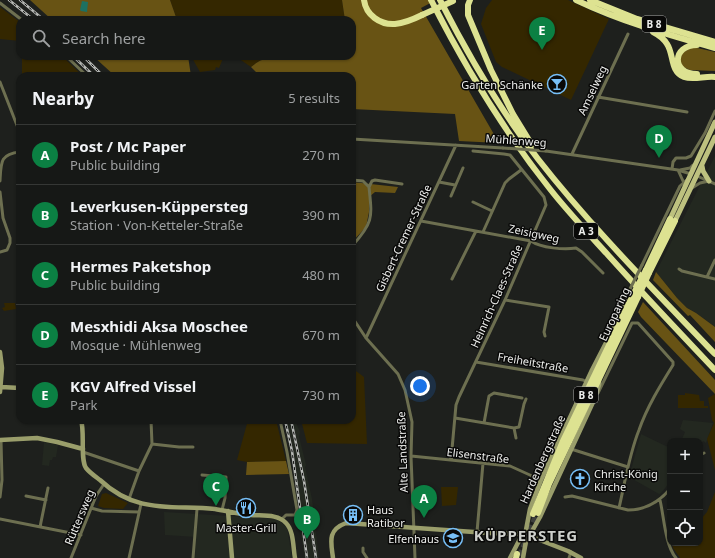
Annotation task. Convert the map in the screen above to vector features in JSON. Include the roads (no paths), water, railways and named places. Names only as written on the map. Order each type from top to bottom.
[{"type":"highway","points":[[364,0],[367,11],[379,21],[387,24],[402,23],[451,0]]},
{"type":"highway","points":[[368,0],[371,9],[376,14],[388,20],[402,19],[421,14]]},
{"type":"highway","name":"A 3","points":[[431,0],[456,48],[493,110],[550,189],[570,214],[715,370]]},
{"type":"highway","name":"A 3","points":[[440,0],[496,100],[538,159],[589,220],[715,354]]},
{"type":"highway","points":[[470,0],[468,5],[468,15],[506,102],[533,146],[538,159]]},
{"type":"highway","name":"B 8","points":[[576,0],[610,15],[649,28],[659,35],[668,44],[674,68],[680,74],[689,77],[715,77]]},
{"type":"highway","name":"B 8","points":[[590,0],[637,19],[715,42]]},
{"type":"highway","points":[[649,28],[715,48]]},
{"type":"highway","points":[[705,45],[693,45],[684,48],[678,55],[679,66],[687,73],[715,73]]},
{"type":"highway","name":"Europaring","points":[[634,292],[600,378],[534,515],[538,498],[563,441],[634,292],[672,220]]},
{"type":"main road","name":"Europaring","points":[[672,220],[697,176],[699,164],[715,122]]},
{"type":"main road","name":"Europaring","points":[[672,220],[690,176],[715,137]]},
{"type":"main road","points":[[699,164],[709,181]]},
{"type":"main road","points":[[690,176],[697,176]]},
{"type":"main road","points":[[683,182],[684,188]]},
{"type":"street","points":[[0,3],[17,16]]},
{"type":"street","name":"Amselweg","points":[[572,154],[628,34]]},
{"type":"street","points":[[70,60],[83,72]]},
{"type":"street","points":[[0,82],[16,123]]},
{"type":"street","points":[[598,97],[687,112]]},
{"type":"street","points":[[672,169],[674,159],[691,156],[715,111]]},
{"type":"street","name":"Mühlenweg","points":[[356,139],[546,151],[678,170],[690,176]]},
{"type":"street","name":"Gisbert-Cremer-Straße","points":[[366,338],[422,221],[456,145]]},
{"type":"street","name":"Mühlenweg","points":[[473,151],[504,154]]},
{"type":"street","points":[[0,181],[1,163],[3,157],[9,153],[16,152]]},
{"type":"street","name":"Heinrich-Claes-Straße","points":[[451,460],[458,397],[505,300],[545,209],[546,200],[544,196],[510,155],[504,154]]},
{"type":"street","name":"Mühlenweg","points":[[678,170],[690,168],[699,164]]},
{"type":"street","points":[[451,196],[463,168]]},
{"type":"street","points":[[483,232],[505,184],[521,170]]},
{"type":"street","points":[[678,170],[683,182]]},
{"type":"street","points":[[646,270],[670,206],[683,182],[690,176]]},
{"type":"street","points":[[697,176],[715,184]]},
{"type":"street","points":[[356,180],[363,181],[369,187]]},
{"type":"street","points":[[356,242],[363,234],[370,221],[371,207],[369,187],[372,181],[375,180],[402,184]]},
{"type":"street","points":[[690,189],[700,183],[709,181]]},
{"type":"street","points":[[439,182],[455,185]]},
{"type":"street","points":[[0,192],[3,218],[10,238],[10,243],[7,250],[0,252]]},
{"type":"street","points":[[473,202],[492,211]]},
{"type":"street","name":"Zeisigweg","points":[[422,221],[531,241],[536,244],[561,249],[569,250],[576,248],[603,273]]},
{"type":"street","points":[[452,279],[476,231]]},
{"type":"street","points":[[707,277],[715,260]]},
{"type":"street","points":[[679,269],[715,279]]},
{"type":"street","name":"Hardenbergstraße","points":[[526,530],[530,509],[541,480],[622,310],[634,292]]},
{"type":"street","points":[[505,300],[549,307],[544,332],[545,336]]},
{"type":"street","name":"Alte Landstraße","points":[[356,323],[366,338],[401,379],[412,417],[411,456],[415,558]]},
{"type":"street","points":[[594,400],[603,385],[632,323],[638,323],[673,365],[646,412],[636,438],[618,508]]},
{"type":"street","points":[[0,352],[2,368],[0,390],[16,388]]},
{"type":"street","name":"Freiheitstraße","points":[[476,362],[583,380],[587,382]]},
{"type":"street","points":[[519,557],[526,541],[529,540],[540,517],[594,400],[600,385],[600,378]]},
{"type":"street","points":[[484,423],[489,396],[491,394],[494,393],[522,398]]},
{"type":"street","points":[[516,438],[516,428],[526,399]]},
{"type":"street","points":[[455,418],[516,428]]},
{"type":"street","points":[[82,424],[83,451],[86,468],[104,484],[120,495],[141,504],[154,507],[225,511],[241,514],[272,516],[282,519],[287,523],[290,530],[295,558]]},
{"type":"street","points":[[129,499],[139,471],[152,444],[152,424]]},
{"type":"street","points":[[281,424],[296,510],[295,515],[286,515],[282,519]]},
{"type":"street","points":[[0,497],[2,480],[1,440],[37,438],[63,443],[139,471]]},
{"type":"street","points":[[152,444],[179,448],[193,447]]},
{"type":"street","points":[[571,449],[628,467]]},
{"type":"street","name":"Elisenstraße","points":[[411,456],[510,466],[541,480]]},
{"type":"street","points":[[477,532],[483,463]]},
{"type":"street","points":[[202,475],[226,477],[226,498],[224,501],[232,558]]},
{"type":"street","name":"Rüttersweg","points":[[71,558],[96,496],[104,484]]},
{"type":"street","points":[[40,527],[48,488]]},
{"type":"street","points":[[565,497],[572,496],[618,508],[636,510],[650,506],[660,500],[667,492]]},
{"type":"street","points":[[26,496],[46,500]]},
{"type":"street","points":[[660,500],[669,543],[672,553],[676,558]]},
{"type":"street","points":[[128,558],[141,504]]},
{"type":"street","points":[[91,508],[102,511],[139,512]]},
{"type":"street","points":[[193,558],[197,509]]},
{"type":"street","points":[[0,519],[81,535]]},
{"type":"street","points":[[333,558],[331,540],[332,534],[338,527],[344,524],[352,523],[521,535]]},
{"type":"street","points":[[510,558],[521,535],[526,530],[531,535],[571,552],[581,558]]},
{"type":"street","points":[[521,535],[523,540],[526,541]]},
{"type":"street","points":[[363,548],[363,552],[367,558]]},
{"type":"street","points":[[569,558],[571,552]]},
{"type":"tunnel","points":[[520,556],[536,516]]},
{"type":"railway","points":[[9,0],[29,16]]},
{"type":"railway","points":[[20,0],[39,16]]},
{"type":"railway","points":[[77,60],[90,72]]},
{"type":"railway","points":[[87,60],[99,72]]},
{"type":"railway","points":[[286,424],[292,451],[307,558]]},
{"type":"railway","points":[[292,424],[304,481],[316,558]]},
{"type":"place","name":"KGV Alfred Vissel","points":[[542,50]]},
{"type":"place","name":"Garten Schänke","points":[[557,84]]},
{"type":"place","name":"Mesxhidi Aksa Moschee","points":[[659,158]]},
{"type":"place","name":"Christ-König Kirche","points":[[580,479]]},
{"type":"place","name":"Hermes Paketshop","points":[[216,506]]},
{"type":"place","name":"Master-Grill","points":[[246,508]]},
{"type":"place","name":"Haus Ratibor","points":[[353,515]]},
{"type":"place","name":"Post / Mc Paper","points":[[424,518]]},
{"type":"place","name":"Elfenhaus","points":[[453,538]]},
{"type":"place","name":"Leverkusen-Küppersteg","points":[[307,539]]},
{"type":"district","name":"KÜPPERSTEG","points":[[526,535]]}]
